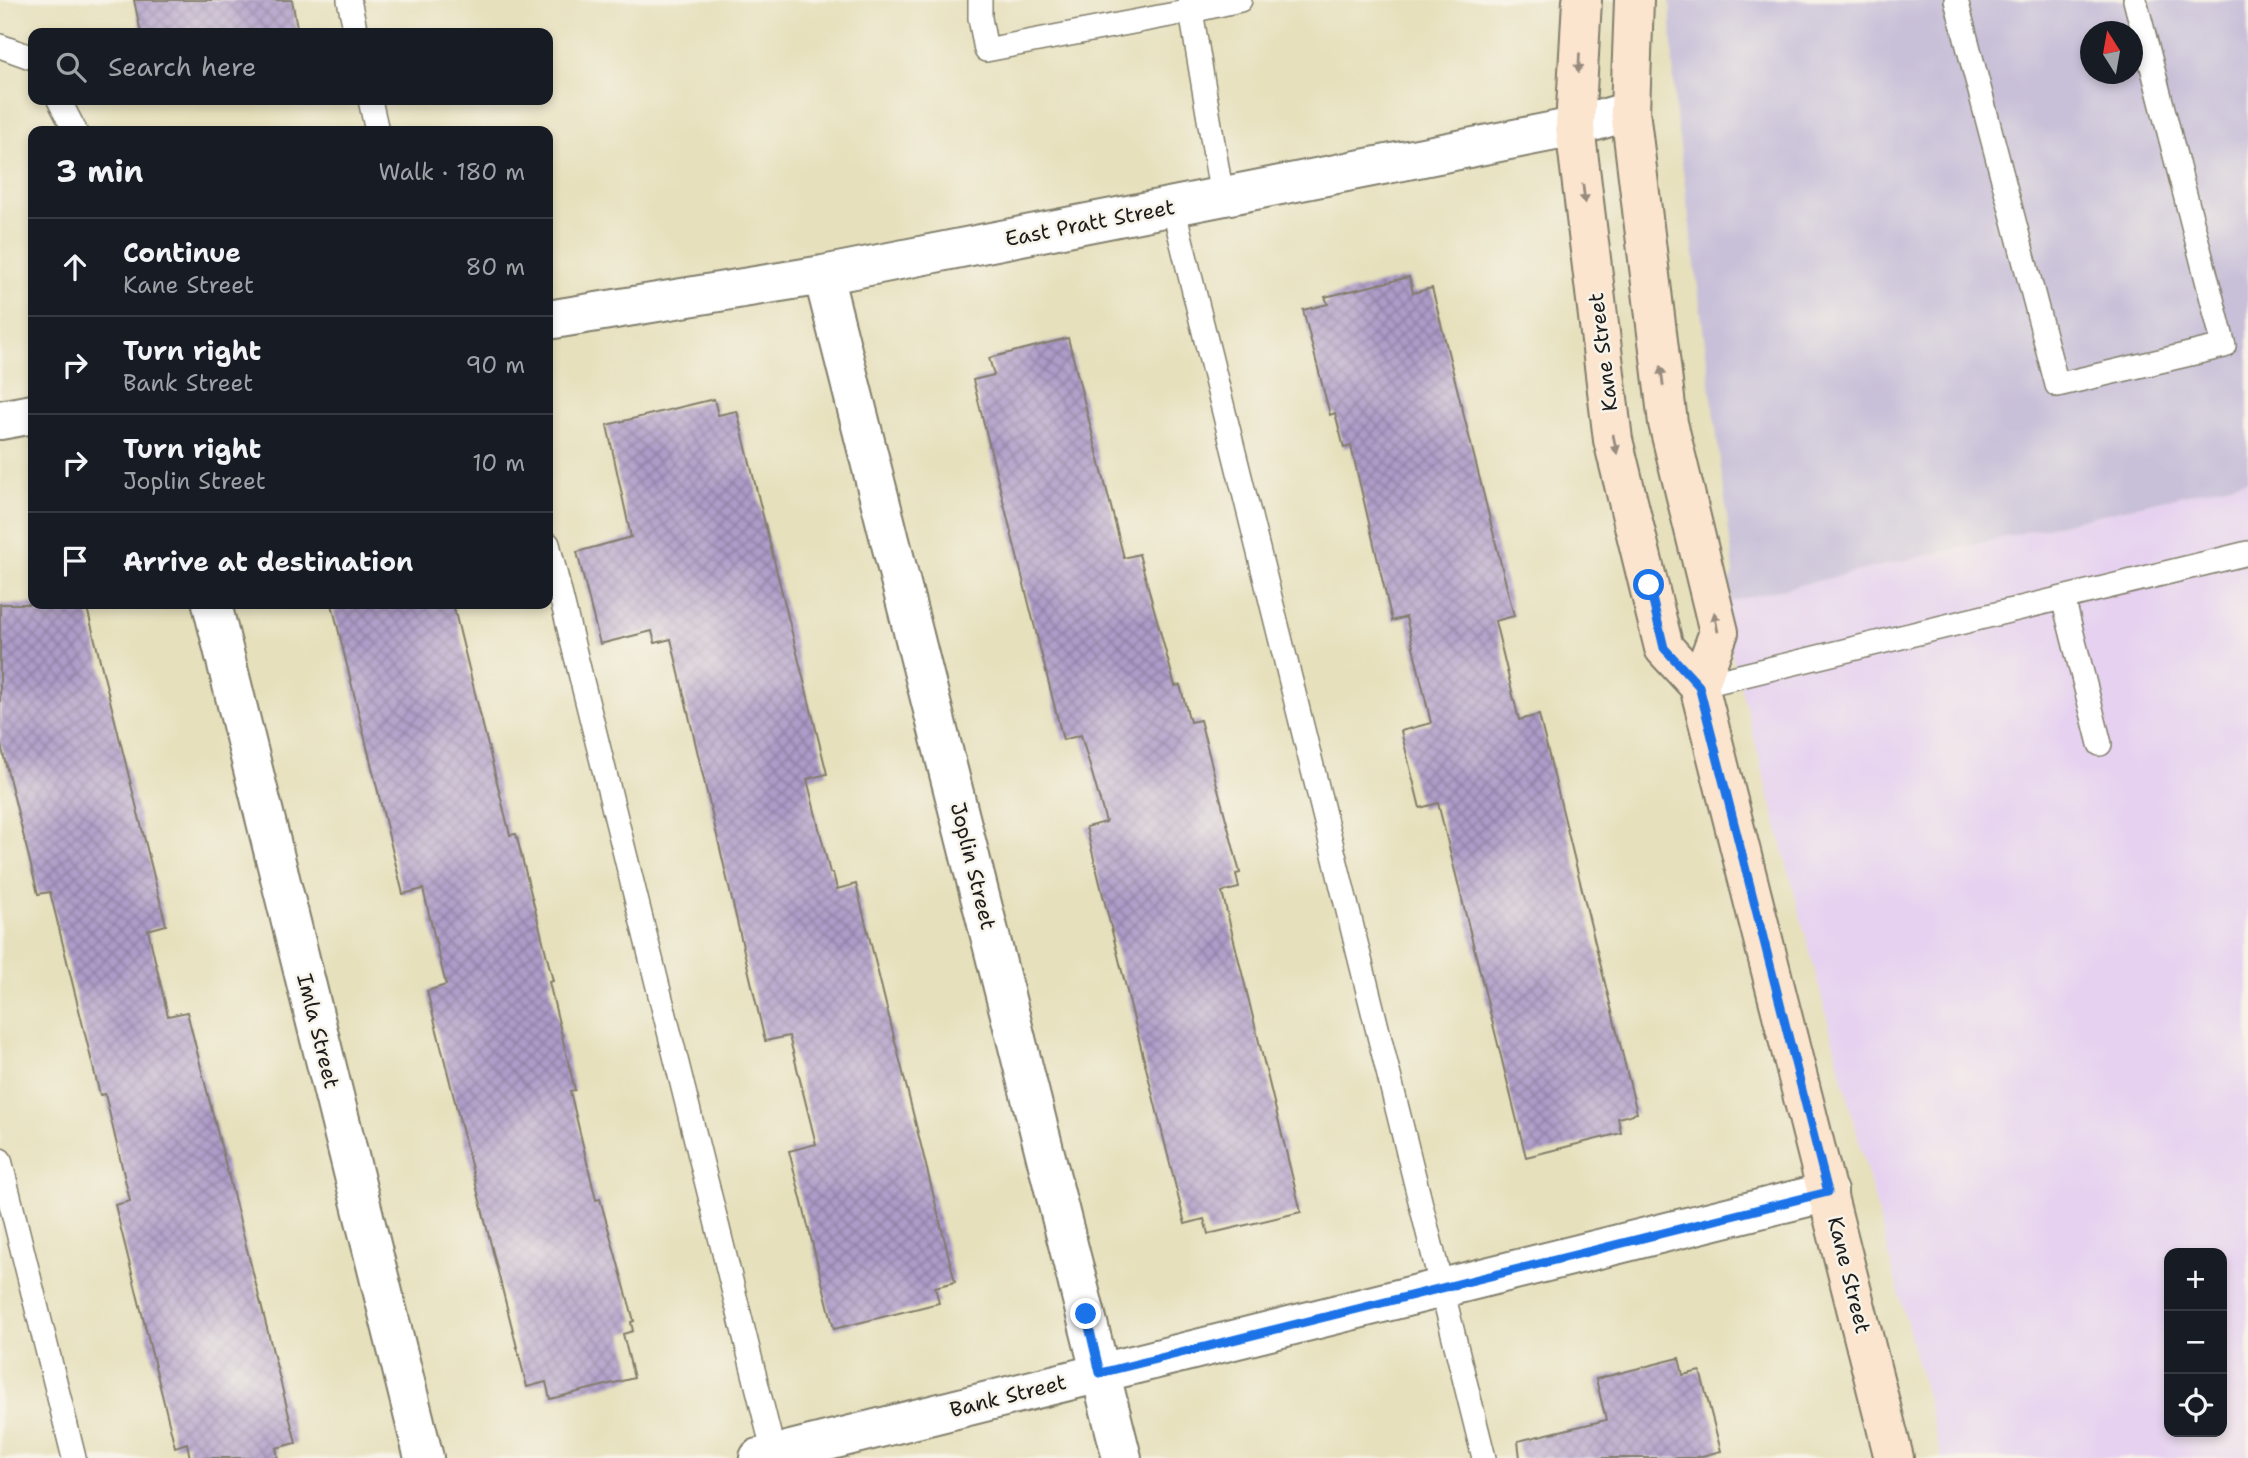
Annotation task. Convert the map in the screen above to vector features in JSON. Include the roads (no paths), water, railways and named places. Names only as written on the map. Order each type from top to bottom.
[{"type":"main road","name":"Kane Street","points":[[1582,0],[1575,127],[1613,440],[1664,648],[1699,686],[1894,1458]]},
{"type":"main road","points":[[1634,0],[1630,111],[1668,423],[1719,632],[1699,686]]},
{"type":"street","name":"East Pratt Street","points":[[553,319],[823,275],[1575,127],[1630,111]]},
{"type":"street","name":"Joplin Street","points":[[823,275],[1122,1458]]},
{"type":"street","points":[[0,420],[28,415]]},
{"type":"street","name":"Imla Street","points":[[213,609],[424,1458]]},
{"type":"street","name":"Bank Street","points":[[770,1457],[1828,1192]]},
{"type":"lane","points":[[349,0],[355,28]]},
{"type":"lane","points":[[980,0],[980,18],[986,50],[1191,5],[1240,0]]},
{"type":"lane","points":[[1956,0],[2057,385],[2224,346],[2134,0]]},
{"type":"lane","points":[[1191,5],[1222,197]]},
{"type":"lane","points":[[0,46],[28,56]]},
{"type":"lane","points":[[62,105],[72,126]]},
{"type":"lane","points":[[371,105],[376,126]]},
{"type":"lane","points":[[1173,207],[1484,1458]]},
{"type":"lane","points":[[1699,686],[2248,553]]},
{"type":"lane","points":[[553,565],[770,1457]]},
{"type":"lane","points":[[2063,598],[2100,744]]},
{"type":"lane","points":[[0,1160],[74,1458]]}]
